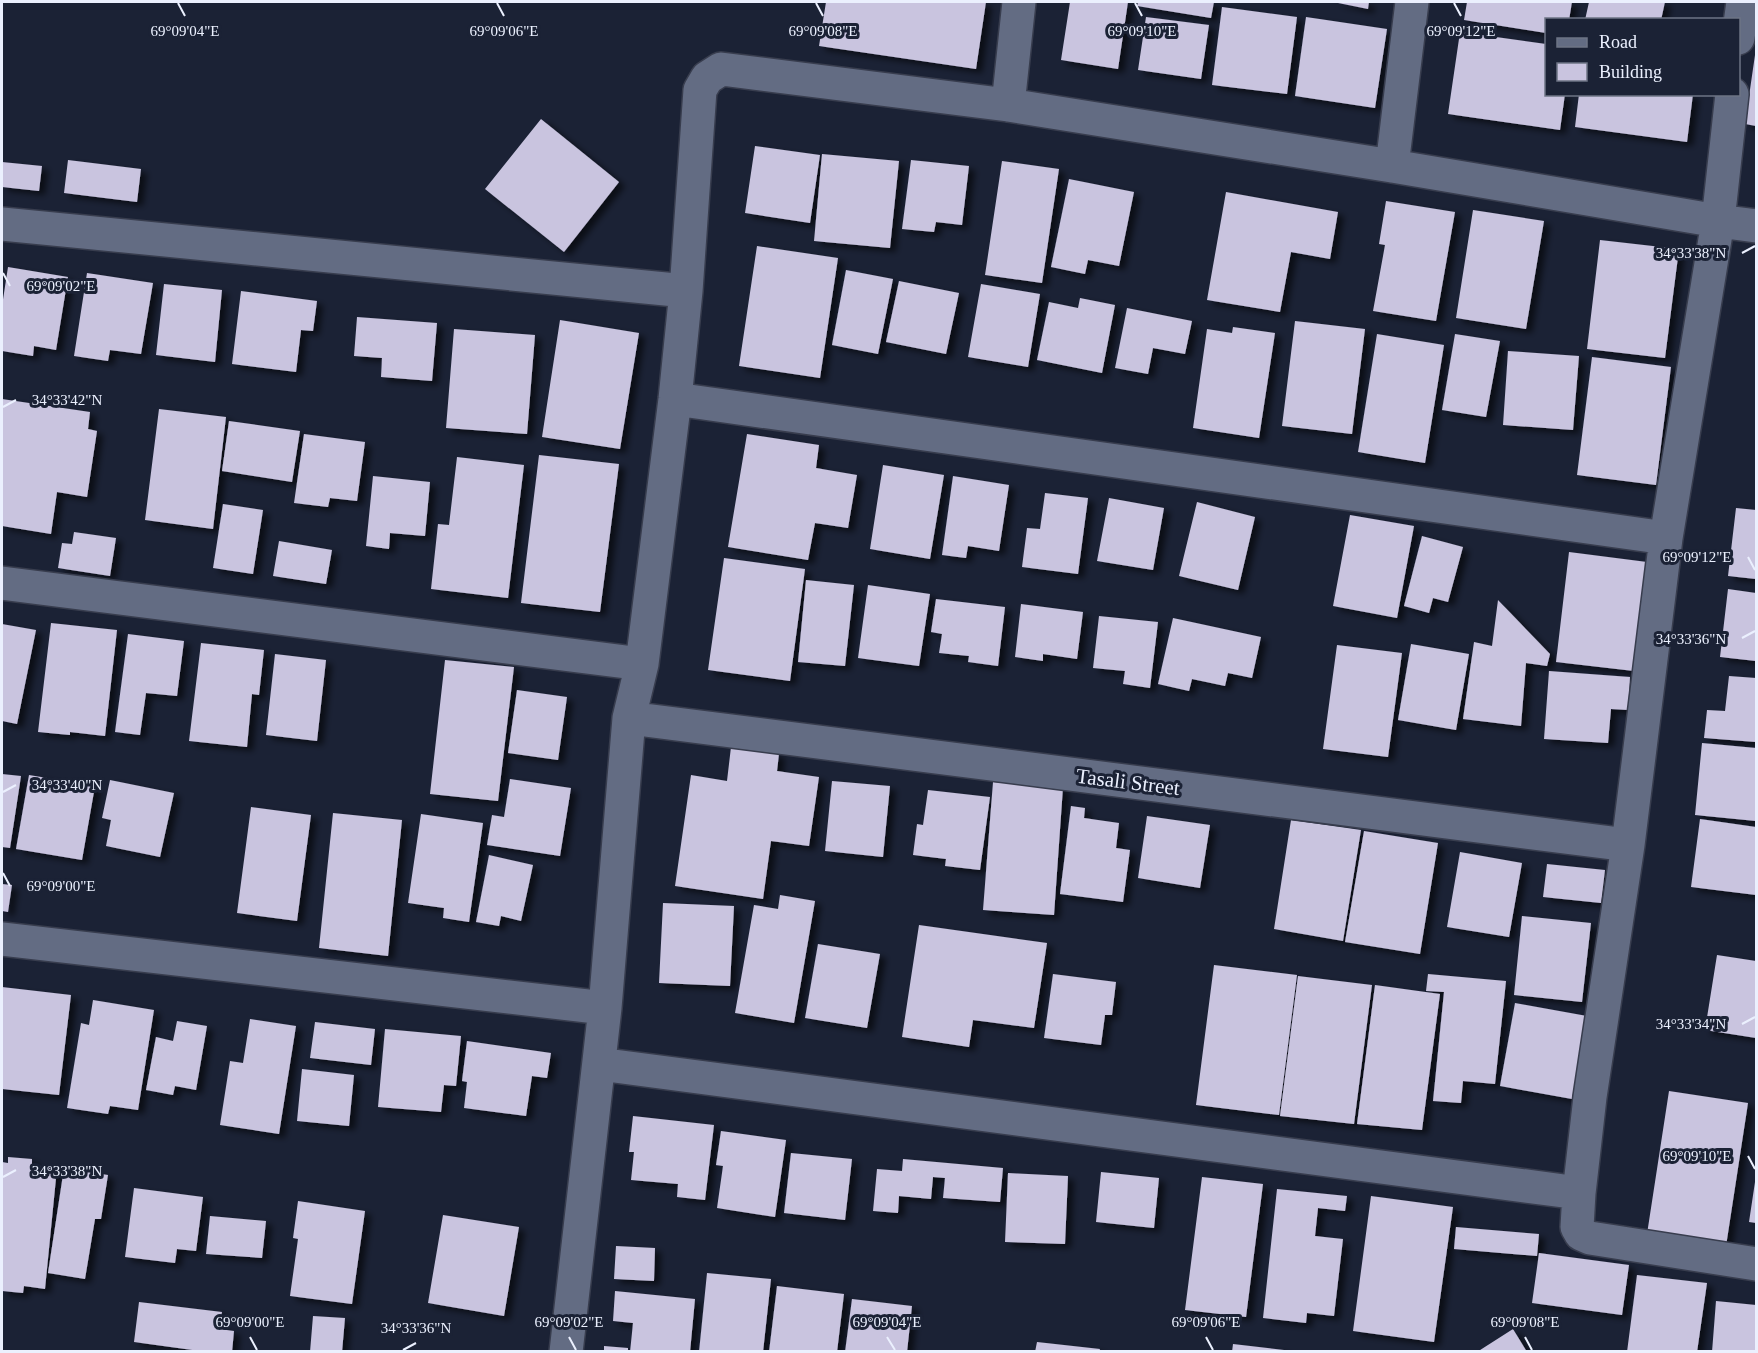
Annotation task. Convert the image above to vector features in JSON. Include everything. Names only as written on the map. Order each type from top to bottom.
[{"type":"street","points":[[1008,105],[1019,2]]},
{"type":"street","points":[[1392,166],[1412,2]]},
{"type":"street","points":[[1740,24],[1743,2]]},
{"type":"street","points":[[566,1352],[605,1008],[628,718],[642,664],[675,399],[686,291],[700,90],[706,78],[722,69],[1008,105],[1756,226]]},
{"type":"street","points":[[1732,96],[1718,221],[1666,538],[1628,845],[1590,1097],[1577,1227],[1581,1234],[1590,1238],[1756,1264]]},
{"type":"street","points":[[2,224],[686,291]]},
{"type":"street","points":[[675,399],[1666,538]]},
{"type":"street","points":[[2,583],[642,664]]},
{"type":"street","name":"Tasali Street","points":[[628,718],[1628,845]]},
{"type":"street","points":[[2,939],[605,1008]]},
{"type":"street","points":[[599,1064],[1579,1193]]},
{"type":"building","points":[[826,2],[986,2],[976,69],[819,46]]},
{"type":"building","points":[[1070,2],[1128,2],[1118,69],[1061,60]]},
{"type":"building","points":[[1138,2],[1214,2],[1211,18],[1137,6]]},
{"type":"building","points":[[1333,2],[1369,2],[1368,9]]},
{"type":"building","points":[[1467,2],[1572,2],[1569,18],[1545,18],[1545,33],[1464,20]]},
{"type":"building","points":[[1589,2],[1665,2],[1661,18],[1585,18]]},
{"type":"building","points":[[1222,7],[1297,17],[1287,94],[1212,85]]},
{"type":"building","points":[[1146,17],[1209,25],[1201,79],[1138,70]]},
{"type":"building","points":[[1306,17],[1387,29],[1375,108],[1295,96]]},
{"type":"building","points":[[1460,32],[1545,44],[1545,96],[1565,96],[1560,130],[1448,114]]},
{"type":"building","points":[[1756,55],[1756,126],[1745,124]]},
{"type":"building","points":[[1579,96],[1693,96],[1687,142],[1575,127]]},
{"type":"building","points":[[541,119],[619,182],[564,252],[485,189]]},
{"type":"building","points":[[755,146],[820,155],[810,223],[745,213]]},
{"type":"building","points":[[822,154],[899,161],[890,248],[814,241]]},
{"type":"building","points":[[68,160],[141,169],[137,202],[64,193]]},
{"type":"building","points":[[911,160],[969,166],[962,225],[936,222],[934,232],[902,229]]},
{"type":"building","points":[[1002,161],[1059,169],[1042,283],[985,275]]},
{"type":"building","points":[[2,162],[42,166],[39,191],[2,187]]},
{"type":"building","points":[[1069,179],[1134,192],[1119,266],[1088,260],[1085,274],[1051,267]]},
{"type":"building","points":[[1226,192],[1338,212],[1330,259],[1291,252],[1280,312],[1207,300]]},
{"type":"building","points":[[1386,201],[1455,212],[1436,321],[1373,311],[1385,245],[1379,244]]},
{"type":"building","points":[[1473,210],[1544,221],[1526,329],[1456,318]]},
{"type":"building","points":[[1600,240],[1679,249],[1665,358],[1587,349]]},
{"type":"building","points":[[757,246],[838,258],[820,378],[739,366]]},
{"type":"building","points":[[8,267],[68,277],[56,350],[34,346],[33,356],[2,351],[2,306]]},
{"type":"building","points":[[846,270],[893,279],[878,354],[832,345]]},
{"type":"building","points":[[87,273],[153,283],[141,354],[110,350],[108,361],[74,356]]},
{"type":"building","points":[[899,281],[959,293],[946,354],[886,342]]},
{"type":"building","points":[[164,284],[222,290],[215,362],[156,355]]},
{"type":"building","points":[[981,284],[1040,294],[1028,367],[968,357]]},
{"type":"building","points":[[241,291],[317,301],[313,331],[301,330],[296,372],[232,364]]},
{"type":"building","points":[[1080,298],[1115,305],[1102,373],[1037,360],[1049,302],[1078,308]]},
{"type":"building","points":[[1127,308],[1192,321],[1185,354],[1153,348],[1148,374],[1115,368]]},
{"type":"building","points":[[357,317],[437,323],[432,381],[381,377],[382,358],[354,356]]},
{"type":"building","points":[[560,320],[639,333],[620,449],[542,437]]},
{"type":"building","points":[[1295,321],[1365,329],[1352,434],[1282,426]]},
{"type":"building","points":[[1233,327],[1275,333],[1259,438],[1193,428],[1207,329],[1232,333]]},
{"type":"building","points":[[454,329],[535,335],[527,434],[446,428]]},
{"type":"building","points":[[1377,334],[1444,345],[1425,463],[1358,452]]},
{"type":"building","points":[[1455,334],[1500,341],[1486,417],[1442,410]]},
{"type":"building","points":[[1508,351],[1579,356],[1573,430],[1503,425]]},
{"type":"building","points":[[1592,357],[1671,367],[1656,485],[1577,475]]},
{"type":"building","points":[[2,399],[90,412],[88,429],[97,431],[87,497],[57,492],[51,534],[2,526]]},
{"type":"building","points":[[159,409],[226,417],[213,529],[145,520]]},
{"type":"building","points":[[229,421],[300,431],[292,482],[222,471]]},
{"type":"building","points":[[304,434],[365,442],[357,501],[330,498],[328,507],[294,503]]},
{"type":"building","points":[[747,434],[819,445],[816,468],[857,475],[848,528],[815,523],[808,560],[728,547]]},
{"type":"building","points":[[539,455],[619,464],[600,612],[521,603]]},
{"type":"building","points":[[457,457],[524,465],[508,598],[431,589],[438,524],[449,525]]},
{"type":"building","points":[[883,465],[944,475],[930,559],[870,549]]},
{"type":"building","points":[[373,476],[430,482],[425,536],[390,533],[389,549],[366,546]]},
{"type":"building","points":[[953,476],[1009,485],[999,551],[968,546],[966,558],[942,555]]},
{"type":"building","points":[[1045,493],[1088,498],[1078,574],[1022,567],[1027,528],[1040,529]]},
{"type":"building","points":[[1109,498],[1164,508],[1153,570],[1097,561]]},
{"type":"building","points":[[1197,502],[1255,517],[1238,590],[1179,576]]},
{"type":"building","points":[[223,504],[263,510],[253,574],[213,568]]},
{"type":"building","points":[[1736,508],[1756,510],[1756,579],[1728,576]]},
{"type":"building","points":[[1350,515],[1414,526],[1397,618],[1333,606]]},
{"type":"building","points":[[74,532],[116,538],[110,576],[58,568],[62,543],[72,544]]},
{"type":"building","points":[[1422,536],[1463,547],[1448,602],[1433,598],[1429,613],[1404,606]]},
{"type":"building","points":[[279,541],[332,550],[326,584],[273,576]]},
{"type":"building","points":[[1569,552],[1647,562],[1634,671],[1556,662]]},
{"type":"building","points":[[724,558],[805,569],[790,681],[708,670]]},
{"type":"building","points":[[806,580],[854,585],[845,666],[798,662]]},
{"type":"building","points":[[868,585],[930,594],[919,666],[858,658]]},
{"type":"building","points":[[1728,589],[1756,593],[1756,661],[1720,657]]},
{"type":"building","points":[[936,599],[1005,607],[998,666],[968,662],[969,656],[939,653],[942,634],[931,632]]},
{"type":"building","points":[[1498,600],[1550,654],[1547,666],[1526,663],[1521,726],[1463,719],[1474,642],[1492,646]]},
{"type":"building","points":[[1021,604],[1083,612],[1077,659],[1043,654],[1043,661],[1015,657]]},
{"type":"building","points":[[1099,616],[1158,622],[1150,688],[1123,684],[1125,671],[1093,668]]},
{"type":"building","points":[[1173,618],[1261,637],[1252,678],[1228,673],[1225,686],[1192,679],[1189,691],[1158,684]]},
{"type":"building","points":[[51,623],[117,630],[105,736],[70,732],[70,735],[38,732]]},
{"type":"building","points":[[2,624],[36,630],[17,724],[2,721]]},
{"type":"building","points":[[128,634],[184,641],[177,696],[146,693],[140,735],[115,732]]},
{"type":"building","points":[[201,643],[264,650],[259,695],[252,694],[247,747],[189,741]]},
{"type":"building","points":[[1411,644],[1469,654],[1456,730],[1398,720]]},
{"type":"building","points":[[1337,645],[1402,653],[1388,757],[1323,749]]},
{"type":"building","points":[[275,654],[326,660],[317,741],[266,735]]},
{"type":"building","points":[[445,660],[514,667],[498,801],[430,794]]},
{"type":"building","points":[[1549,671],[1630,677],[1628,710],[1611,709],[1608,743],[1544,739]]},
{"type":"building","points":[[1729,676],[1756,678],[1756,742],[1704,738],[1707,710],[1725,711]]},
{"type":"building","points":[[517,690],[567,697],[558,760],[508,753]]},
{"type":"building","points":[[1702,743],[1756,748],[1756,821],[1695,815]]},
{"type":"building","points":[[731,747],[779,754],[777,771],[819,777],[809,846],[771,841],[763,899],[675,886],[691,775],[727,781]]},
{"type":"building","points":[[2,774],[21,776],[10,848],[2,847]]},
{"type":"building","points":[[29,775],[95,786],[82,860],[16,849]]},
{"type":"building","points":[[510,779],[571,788],[560,856],[487,845],[492,815],[504,817]]},
{"type":"building","points":[[110,780],[174,793],[160,857],[106,846],[111,820],[102,818]]},
{"type":"building","points":[[832,781],[890,786],[883,857],[825,851]]},
{"type":"building","points":[[993,782],[1063,787],[1054,915],[983,910]]},
{"type":"building","points":[[928,790],[990,797],[980,870],[945,866],[946,859],[913,855],[917,824],[923,825]]},
{"type":"building","points":[[1071,806],[1085,808],[1084,818],[1119,823],[1116,848],[1130,850],[1123,902],[1060,894]]},
{"type":"building","points":[[251,807],[311,815],[297,921],[237,913]]},
{"type":"building","points":[[333,813],[402,820],[388,956],[319,948]]},
{"type":"building","points":[[421,814],[483,823],[469,922],[443,918],[444,908],[408,903]]},
{"type":"building","points":[[1147,816],[1210,825],[1200,888],[1138,878]]},
{"type":"building","points":[[1700,819],[1756,827],[1756,895],[1691,887]]},
{"type":"building","points":[[1291,820],[1361,830],[1343,941],[1274,929]]},
{"type":"building","points":[[1364,831],[1438,843],[1420,954],[1345,942]]},
{"type":"building","points":[[1460,852],[1522,863],[1509,937],[1447,927]]},
{"type":"building","points":[[489,855],[533,865],[521,921],[501,916],[499,926],[476,922]]},
{"type":"building","points":[[1547,864],[1605,870],[1601,903],[1543,897]]},
{"type":"building","points":[[2,884],[12,885],[8,912],[2,911]]},
{"type":"building","points":[[780,895],[815,901],[794,1023],[735,1013],[754,905],[778,909]]},
{"type":"building","points":[[663,903],[734,906],[730,986],[659,983]]},
{"type":"building","points":[[1522,916],[1591,923],[1582,1002],[1514,995]]},
{"type":"building","points":[[919,925],[1047,943],[1034,1028],[973,1020],[969,1047],[902,1037]]},
{"type":"building","points":[[818,944],[880,954],[867,1028],[805,1018]]},
{"type":"building","points":[[1717,955],[1756,961],[1756,1038],[1705,1030]]},
{"type":"building","points":[[1214,965],[1297,975],[1279,1115],[1196,1105]]},
{"type":"building","points":[[1053,974],[1116,982],[1112,1015],[1105,1015],[1101,1045],[1044,1038]]},
{"type":"building","points":[[1428,974],[1506,981],[1495,1084],[1463,1081],[1461,1103],[1433,1101],[1444,992],[1426,991]]},
{"type":"building","points":[[1298,976],[1372,985],[1354,1124],[1280,1116]]},
{"type":"building","points":[[1375,985],[1440,994],[1422,1130],[1357,1124]]},
{"type":"building","points":[[2,987],[71,995],[59,1095],[2,1089]]},
{"type":"building","points":[[93,1000],[154,1010],[138,1110],[110,1106],[108,1114],[67,1108],[81,1023],[89,1025]]},
{"type":"building","points":[[1515,1003],[1587,1016],[1572,1099],[1500,1086]]},
{"type":"building","points":[[250,1019],[296,1026],[279,1134],[220,1125],[230,1061],[243,1063]]},
{"type":"building","points":[[177,1021],[207,1026],[196,1090],[175,1086],[173,1095],[146,1090],[156,1037],[173,1041]]},
{"type":"building","points":[[315,1022],[375,1029],[371,1065],[310,1058]]},
{"type":"building","points":[[385,1029],[461,1036],[456,1086],[444,1085],[441,1112],[378,1107]]},
{"type":"building","points":[[467,1041],[551,1053],[547,1078],[532,1076],[526,1116],[464,1108],[467,1082],[462,1081]]},
{"type":"building","points":[[302,1069],[354,1075],[349,1126],[297,1121]]},
{"type":"building","points":[[1669,1091],[1748,1103],[1726,1246],[1647,1234]]},
{"type":"building","points":[[633,1116],[714,1125],[705,1200],[677,1197],[678,1184],[631,1180],[634,1152],[629,1152]]},
{"type":"building","points":[[721,1131],[786,1140],[775,1217],[717,1208],[723,1166],[716,1165]]},
{"type":"building","points":[[791,1153],[852,1159],[845,1220],[784,1213]]},
{"type":"building","points":[[8,1157],[32,1159],[32,1165],[57,1168],[45,1289],[24,1286],[23,1293],[2,1291],[2,1162],[8,1163]]},
{"type":"building","points":[[903,1159],[1003,1168],[1000,1202],[943,1198],[945,1178],[933,1177],[931,1199],[899,1196],[898,1213],[873,1211],[877,1169],[902,1171]]},
{"type":"building","points":[[64,1168],[108,1175],[101,1219],[95,1219],[85,1279],[48,1273]]},
{"type":"building","points":[[1101,1172],[1159,1178],[1154,1228],[1096,1222]]},
{"type":"building","points":[[1008,1173],[1068,1176],[1065,1244],[1005,1242]]},
{"type":"building","points":[[1202,1177],[1263,1184],[1246,1317],[1185,1310]]},
{"type":"building","points":[[1756,1182],[1756,1223],[1749,1222]]},
{"type":"building","points":[[134,1188],[203,1197],[196,1251],[177,1249],[175,1263],[125,1257]]},
{"type":"building","points":[[1277,1189],[1347,1196],[1345,1211],[1318,1208],[1315,1236],[1343,1239],[1334,1316],[1307,1313],[1306,1323],[1263,1318]]},
{"type":"building","points":[[1371,1196],[1453,1207],[1434,1342],[1353,1331]]},
{"type":"building","points":[[298,1201],[365,1211],[352,1304],[290,1296],[298,1239],[293,1238]]},
{"type":"building","points":[[443,1215],[519,1227],[504,1316],[428,1303]]},
{"type":"building","points":[[210,1216],[266,1221],[262,1258],[206,1254]]},
{"type":"building","points":[[1456,1227],[1539,1234],[1537,1256],[1454,1249]]},
{"type":"building","points":[[616,1246],[655,1248],[654,1281],[614,1279]]},
{"type":"building","points":[[1539,1253],[1629,1265],[1622,1315],[1532,1303]]},
{"type":"building","points":[[707,1273],[771,1279],[763,1352],[699,1352]]},
{"type":"building","points":[[1637,1275],[1707,1283],[1697,1352],[1627,1352]]},
{"type":"building","points":[[777,1286],[844,1294],[837,1352],[769,1352]]},
{"type":"building","points":[[615,1291],[695,1299],[690,1352],[630,1352],[633,1323],[613,1321]]},
{"type":"building","points":[[852,1299],[912,1306],[907,1352],[845,1352]]},
{"type":"building","points":[[1716,1301],[1756,1305],[1756,1352],[1712,1352]]},
{"type":"building","points":[[139,1302],[222,1312],[219,1329],[234,1331],[232,1352],[207,1352],[134,1342]]},
{"type":"building","points":[[313,1316],[345,1318],[342,1352],[310,1352]]},
{"type":"building","points":[[1513,1329],[1527,1352],[1477,1352]]},
{"type":"building","points":[[1037,1342],[1100,1349],[1099,1352],[1035,1352]]},
{"type":"building","points":[[1233,1344],[1284,1350],[1284,1352],[1232,1352]]},
{"type":"building","points":[[604,1346],[628,1348],[628,1352],[604,1352]]}]
